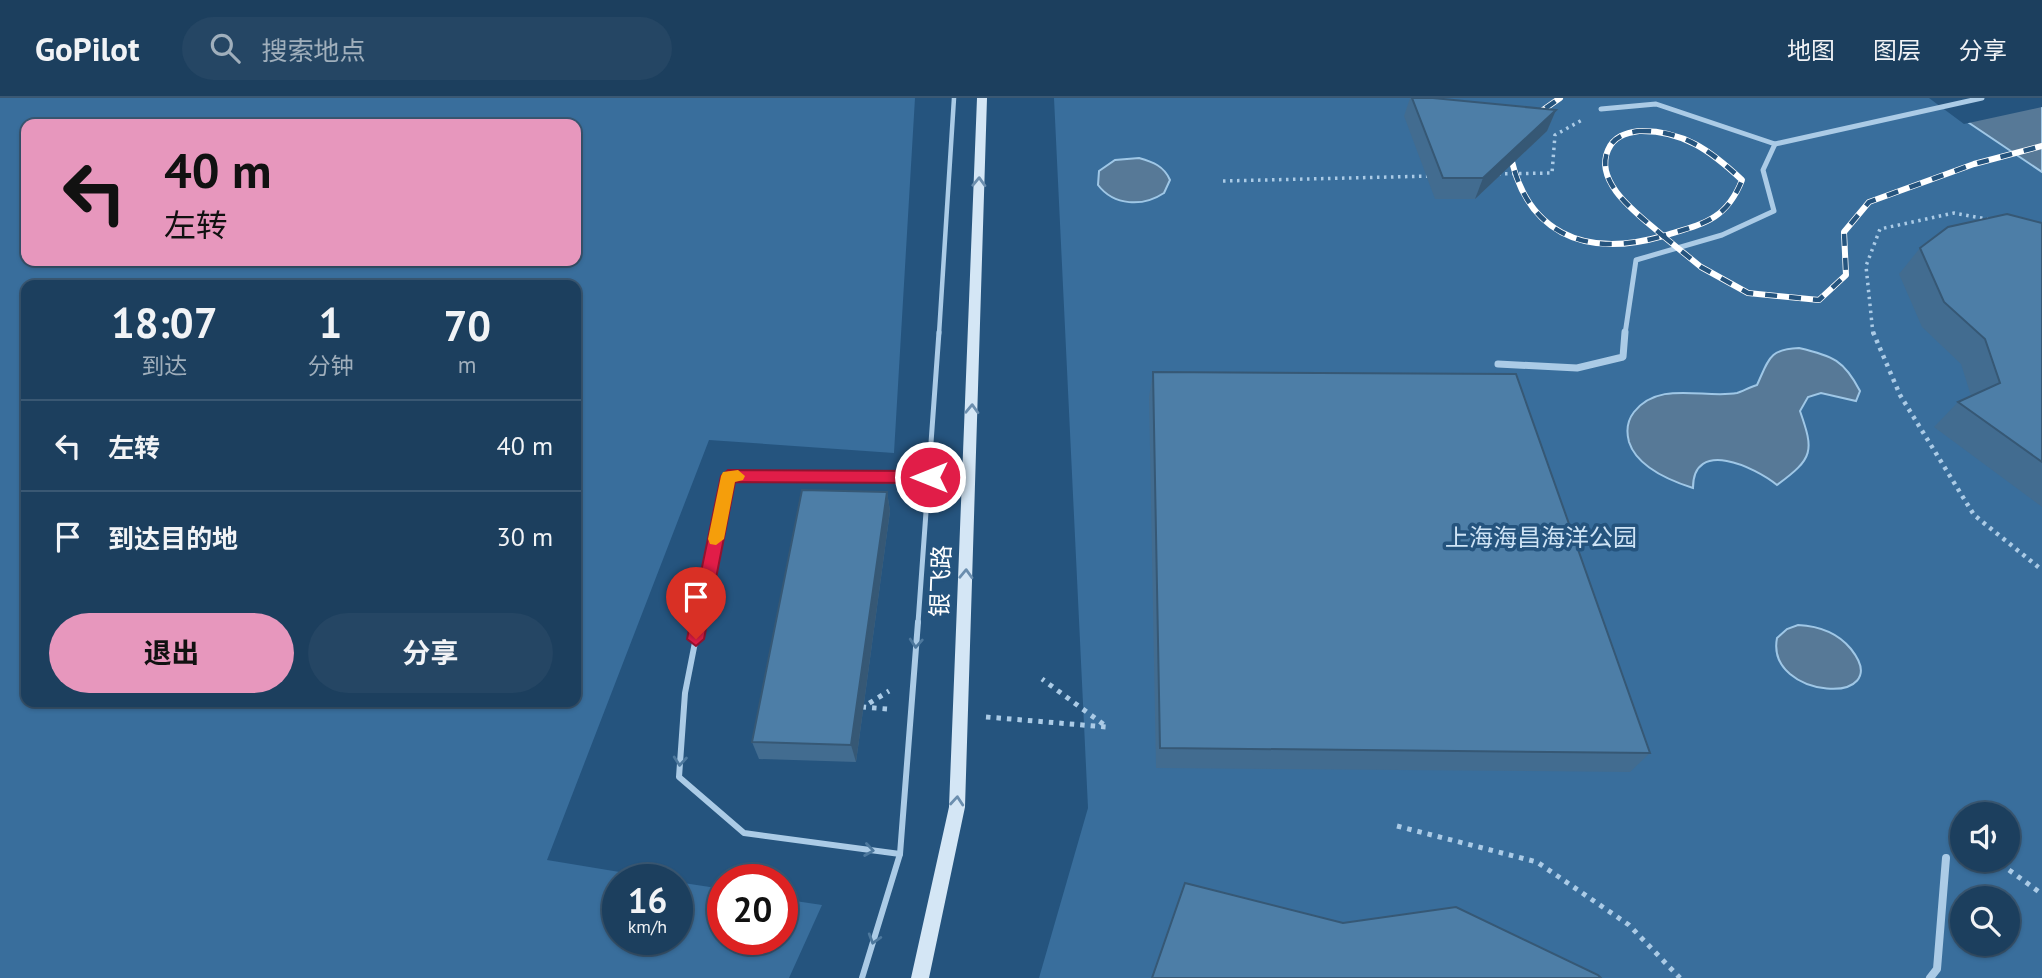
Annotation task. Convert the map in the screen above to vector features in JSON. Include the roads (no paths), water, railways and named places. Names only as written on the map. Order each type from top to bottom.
[{"type":"street","name":"银飞路","points":[[920,978],[957,807],[982,98]]},
{"type":"street","points":[[1601,109],[1656,104],[1775,144],[1982,98]]},
{"type":"street","points":[[1498,364],[1577,369],[1623,357],[1636,260],[1722,235],[1774,211],[1763,170],[1775,144]]},
{"type":"street","points":[[1930,978],[1937,969],[1946,858]]},
{"type":"lane","points":[[862,978],[900,854],[930,477],[954,98]]},
{"type":"lane","points":[[900,854],[744,833],[679,776],[685,694],[728,476],[930,477]]},
{"type":"railway","points":[[1526,122],[1560,98]]},
{"type":"railway","points":[[1639,131],[1683,138],[1707,151],[1742,180],[1736,194],[1720,213],[1701,224],[1663,236],[1632,209],[1613,187],[1607,175],[1605,163],[1608,150],[1621,136],[1639,131]]},
{"type":"railway","points":[[1663,236],[1701,267],[1748,293],[1819,300],[1846,275],[1844,232],[1869,202],[1974,164],[2042,146]]},
{"type":"railway","points":[[1509,147],[1516,176],[1528,200],[1543,219],[1562,232],[1583,241],[1608,244],[1663,236]]},
{"type":"park label","name":"上海海昌海洋公园","points":[[1541,538]]}]
